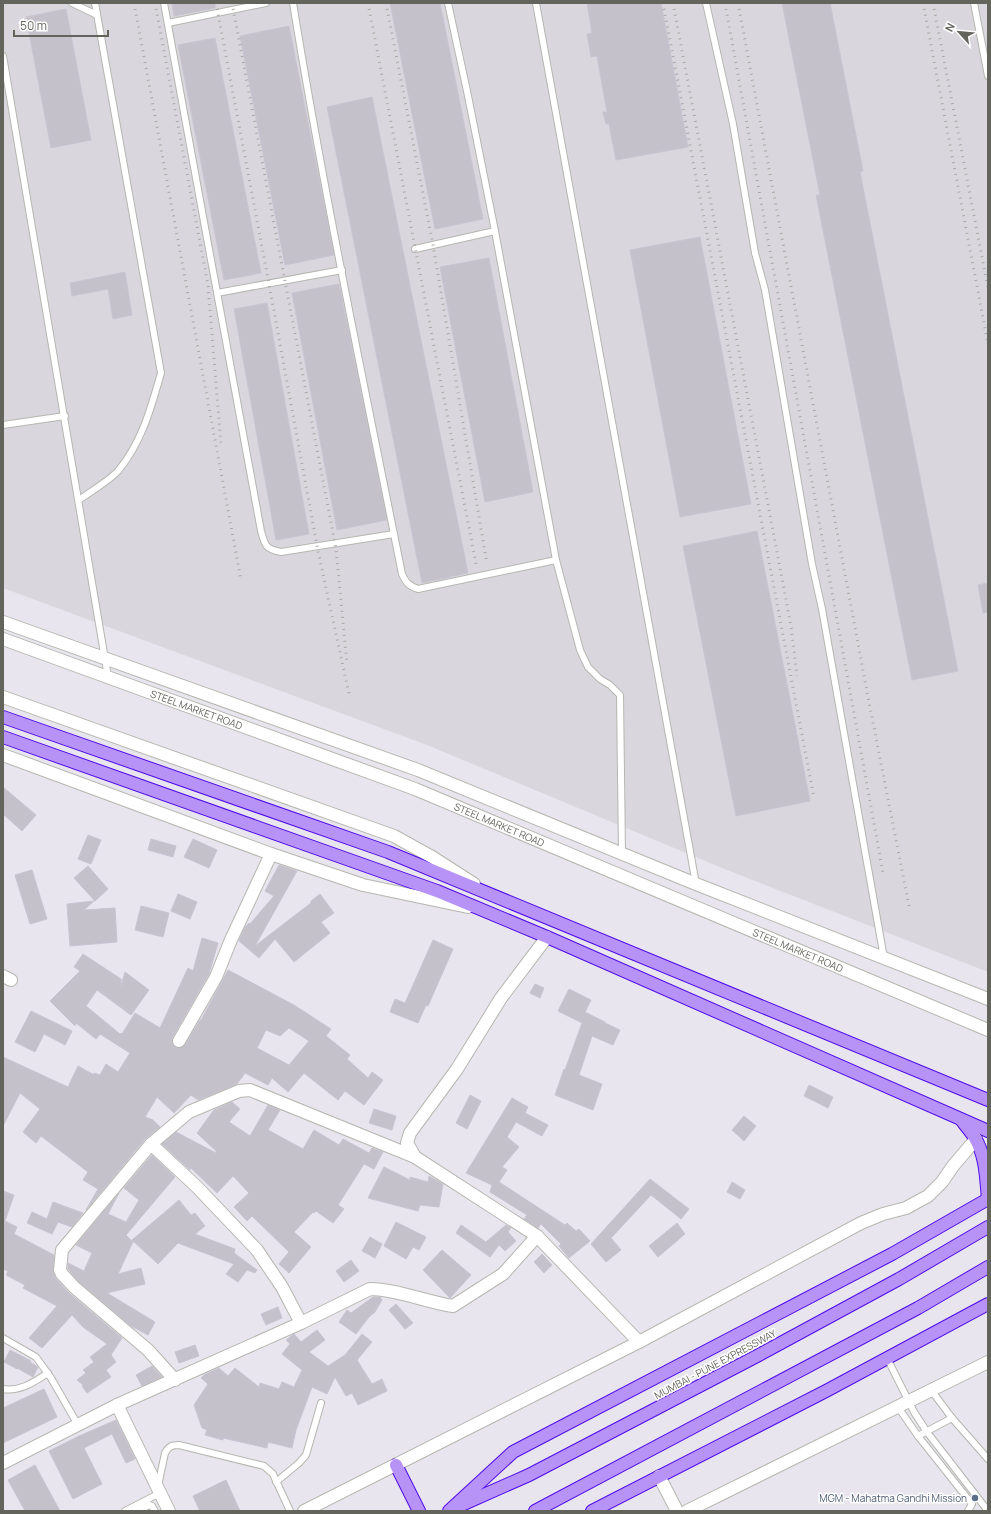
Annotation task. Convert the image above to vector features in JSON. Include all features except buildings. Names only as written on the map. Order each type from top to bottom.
[{"type":"highway","points":[[3,717],[388,852],[988,1100]]},
{"type":"highway","points":[[3,737],[422,886],[481,909],[547,936],[988,1131]]},
{"type":"highway","points":[[448,1511],[513,1452],[892,1254],[988,1199],[986,1172],[982,1155],[976,1139],[960,1119]]},
{"type":"highway","name":"MUMBAI - PUNE EXPRESSWAY","points":[[448,1511],[529,1475],[757,1356],[899,1279],[988,1227]]},
{"type":"highway","points":[[535,1511],[918,1308],[988,1267]]},
{"type":"highway","points":[[592,1511],[988,1304]]},
{"type":"highway","points":[[396,1465],[419,1511]]},
{"type":"street","name":"STEEL MARKET ROAD","points":[[3,622],[418,770],[696,884],[988,999]]},
{"type":"street","name":"STEEL MARKET ROAD","points":[[3,639],[415,789],[988,1030]]},
{"type":"street","points":[[3,696],[394,836],[432,857],[489,894]]},
{"type":"street","points":[[3,755],[271,854],[363,885],[481,909]]},
{"type":"street","points":[[179,1042],[216,977],[230,942],[271,854]]},
{"type":"street","points":[[415,1157],[407,1143],[410,1133],[457,1069],[514,980],[547,936]]},
{"type":"street","points":[[175,1380],[148,1350],[74,1287],[62,1274],[60,1270],[62,1250],[151,1144],[189,1112],[239,1091],[250,1090],[415,1157],[537,1236],[640,1342]]},
{"type":"street","points":[[304,1511],[640,1342],[861,1223],[883,1214],[906,1208],[928,1196],[942,1182],[953,1166],[976,1139]]},
{"type":"street","points":[[151,1144],[197,1187],[257,1250],[282,1286],[301,1323]]},
{"type":"street","points":[[3,1463],[117,1405],[301,1323],[370,1289],[382,1289],[434,1303],[453,1306],[503,1274],[537,1236]]},
{"type":"street","points":[[687,1511],[898,1408],[988,1362]]},
{"type":"street","points":[[117,1405],[169,1511]]},
{"type":"street","points":[[659,1476],[677,1511]]},
{"type":"lane","points":[[72,3],[97,15]]},
{"type":"lane","points":[[79,500],[117,472],[134,448],[146,422],[161,373],[95,3]]},
{"type":"lane","points":[[164,3],[226,348],[259,523],[266,546],[272,550],[282,552],[394,534]]},
{"type":"lane","points":[[168,23],[266,3]]},
{"type":"lane","points":[[293,3],[306,83],[342,270],[402,574],[405,581],[410,587],[418,589],[556,560]]},
{"type":"lane","points":[[448,3],[495,231],[556,560],[580,650],[588,666],[600,679],[610,684],[620,696],[622,854]]},
{"type":"lane","points":[[536,3],[696,884]]},
{"type":"lane","points":[[706,3],[732,124],[755,253],[764,290],[812,564],[822,609],[884,958]]},
{"type":"lane","points":[[974,3],[988,76]]},
{"type":"lane","points":[[3,56],[108,677]]},
{"type":"lane","points":[[415,249],[495,231]]},
{"type":"lane","points":[[217,293],[342,270]]},
{"type":"lane","points":[[3,425],[65,416]]},
{"type":"lane","points":[[4,1341],[36,1357],[48,1373],[78,1425]]},
{"type":"lane","points":[[887,1358],[909,1402],[927,1432],[988,1511]]},
{"type":"lane","points":[[3,1389],[11,1391],[22,1388],[48,1373]]},
{"type":"lane","points":[[932,1390],[952,1418],[988,1459]]},
{"type":"lane","points":[[276,1482],[299,1463],[306,1455],[321,1403]]},
{"type":"lane","points":[[898,1408],[918,1436],[972,1504],[968,1511]]},
{"type":"lane","points":[[918,1436],[952,1418]]},
{"type":"lane","points":[[125,1511],[159,1490],[165,1453],[168,1448],[173,1445],[179,1445],[259,1464],[269,1469],[290,1511]]},
{"type":"lane","points":[[136,1511],[150,1505],[155,1511]]},
{"type":"shaded area","points":[[3,3],[988,3],[988,972],[722,868],[427,745],[3,588]]},
{"type":"railway","points":[[134,3],[241,580]]},
{"type":"railway","points":[[155,3],[208,285],[221,444]]},
{"type":"railway","points":[[216,3],[318,551],[349,694]]},
{"type":"railway","points":[[232,3],[336,549],[347,664]]},
{"type":"railway","points":[[368,3],[476,564]]},
{"type":"railway","points":[[386,3],[433,245],[487,564]]},
{"type":"railway","points":[[663,3],[814,798]]},
{"type":"railway","points":[[673,3],[791,626],[797,676]]},
{"type":"railway","points":[[725,3],[883,873]]},
{"type":"railway","points":[[738,3],[868,697],[909,906]]},
{"type":"railway","points":[[923,3],[988,344]]},
{"type":"railway","points":[[933,3],[988,288]]},
{"type":"place","name":"MGM - Mahatma Gandhi Mission","points":[[975,1498]]}]
